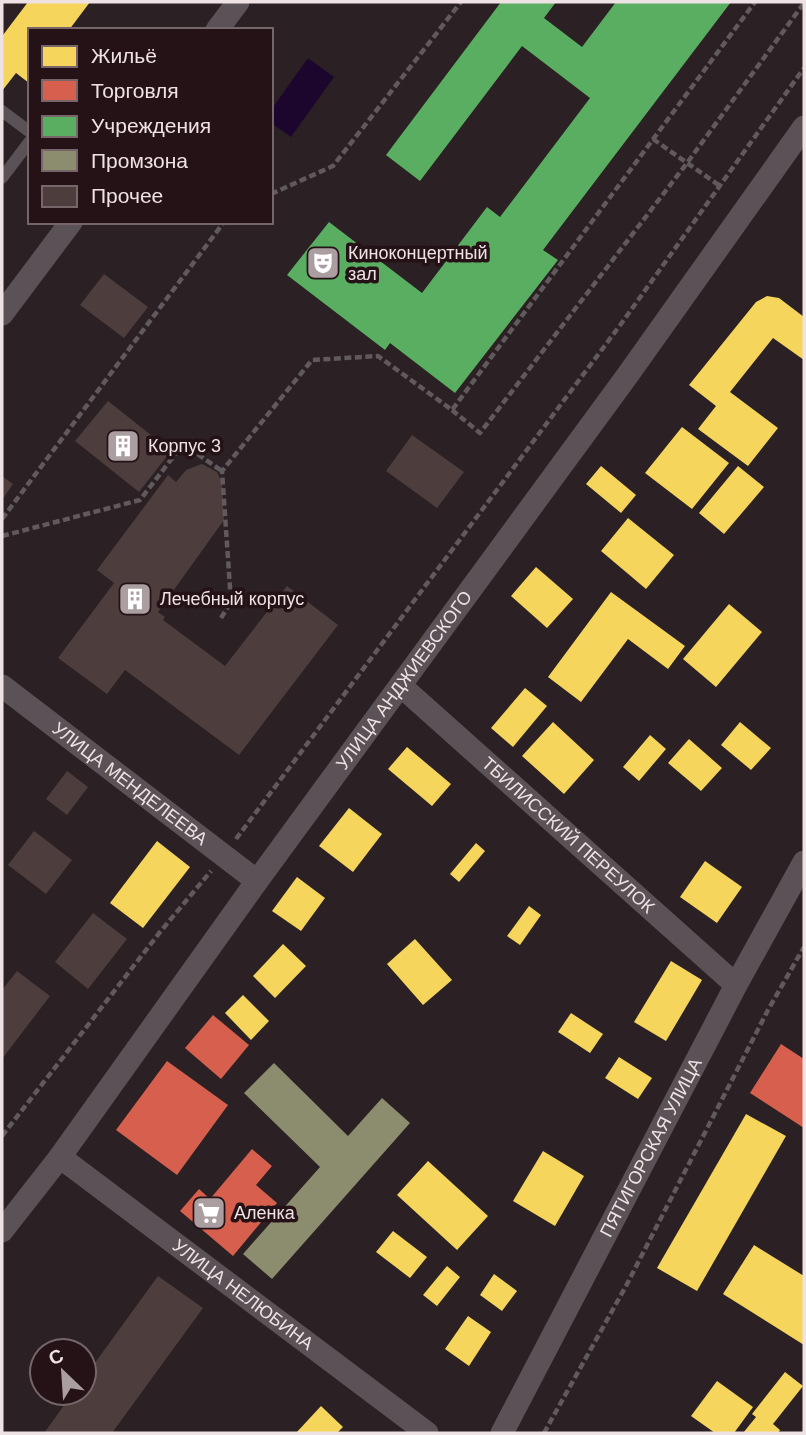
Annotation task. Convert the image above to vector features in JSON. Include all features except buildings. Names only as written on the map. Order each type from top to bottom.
[{"type":"street","points":[[218,28],[238,2]]},
{"type":"street","name":"УЛИЦА АНДЖИЕВСКОГО","points":[[2,1231],[60,1157],[257,881],[627,376],[804,127]]},
{"type":"street","points":[[2,314],[70,224]]},
{"type":"street","name":"ТБИЛИССКИЙ ПЕРЕУЛОК","points":[[401,686],[736,985]]},
{"type":"street","name":"УЛИЦА МЕНДЕЛЕЕВА","points":[[2,687],[257,881]]},
{"type":"street","name":"ПЯТИГОРСКАЯ УЛИЦА","points":[[502,1433],[736,985],[804,862]]},
{"type":"street","name":"УЛИЦА НЕЛЮБИНА","points":[[60,1157],[427,1433]]},
{"type":"lane","points":[[2,111],[28,130]]},
{"type":"lane","points":[[2,178],[28,144]]},
{"type":"path","points":[[273,193],[333,166],[461,2]]},
{"type":"path","points":[[452,410],[755,2]]},
{"type":"path","points":[[221,618],[232,602],[222,471],[312,360],[378,356],[480,433],[687,163],[804,3]]},
{"type":"path","points":[[2,1136],[223,855],[596,357],[804,68]]},
{"type":"path","points":[[653,139],[720,186]]},
{"type":"path","points":[[2,519],[223,224]]},
{"type":"path","points":[[2,536],[140,500],[183,444],[222,471]]},
{"type":"path","points":[[544,1433],[804,947]]},
{"type":"shaded area","points":[[308,58],[334,77],[291,137],[273,124],[273,107]]},
{"type":"place","name":"Киноконцертный зал","points":[[323,263]]},
{"type":"place","name":"Корпус 3","points":[[123,446]]},
{"type":"place","name":"Лечебный корпус","points":[[135,599]]},
{"type":"place","name":"Аленка","points":[[209,1213]]}]
